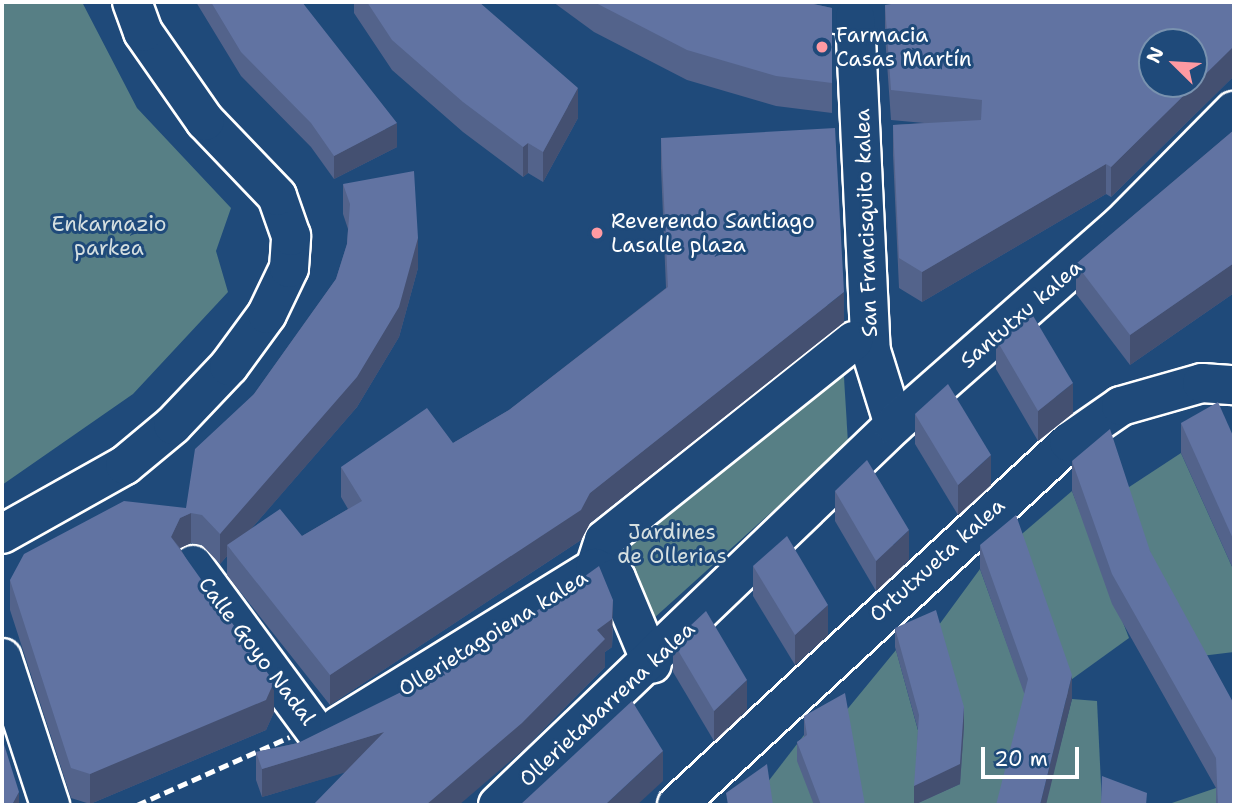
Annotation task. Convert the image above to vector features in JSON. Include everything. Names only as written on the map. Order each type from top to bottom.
[{"type":"street","points":[[2,534],[125,465],[173,425],[229,366],[267,314],[289,268],[291,236],[277,196],[205,121],[143,32],[132,2]]},
{"type":"street","points":[[758,2],[855,18],[944,2]]},
{"type":"street","name":"San Francisquito kalea","points":[[855,18],[871,351],[894,425]]},
{"type":"street","name":"Santutxu kalea","points":[[894,425],[1120,226],[1234,111]]},
{"type":"street","points":[[595,568],[604,540],[853,341]]},
{"type":"street","name":"Ortutxueta kalea","points":[[677,805],[1069,442],[1121,406],[1202,383],[1234,386]]},
{"type":"street","name":"Ollerietabarrena kalea","points":[[498,805],[652,664],[894,425]]},
{"type":"street","name":"Calle Goyo Nadal","points":[[193,565],[304,745]]},
{"type":"street","name":"Ollerietagoiena kalea","points":[[304,745],[595,568],[616,578],[652,664]]},
{"type":"street","points":[[2,658],[50,805]]},
{"type":"green space","name":"Enkarnazio parkea","points":[[2,2],[82,2],[137,108],[231,208],[216,251],[228,292],[133,394],[2,485]]},
{"type":"green space","name":"Jardines de Ollerias","points":[[843,361],[848,443],[653,619],[613,536]]},
{"type":"green space","points":[[1181,453],[1234,571],[1234,652],[1201,656],[1120,493]]},
{"type":"green space","points":[[1072,491],[1129,638],[1068,682],[1016,539]]},
{"type":"green space","points":[[980,569],[1028,702],[1002,805],[862,805],[845,712],[896,650],[919,734],[914,804],[960,784],[936,629]]},
{"type":"green space","points":[[1072,699],[1097,701],[1102,805],[1045,805]]},
{"type":"green space","points":[[804,735],[816,805],[770,805],[767,783]]},
{"type":"green space","points":[[1216,788],[1216,805],[1166,805]]},
{"type":"building","points":[[211,2],[302,2],[397,123],[334,156],[311,123],[241,52]]},
{"type":"building","points":[[367,2],[479,2],[578,88],[543,152],[528,143],[523,147],[463,102],[392,40]]},
{"type":"building","points":[[594,2],[804,2],[832,8],[832,83],[776,76],[687,50]]},
{"type":"building","points":[[903,2],[1234,2],[1234,46],[1208,72],[1208,28],[1138,28],[1138,98],[1181,98],[1111,167],[1106,164],[922,272],[899,258],[893,125],[981,120],[982,100],[891,90],[885,5]]},
{"type":"building","points":[[835,128],[844,292],[590,493],[581,510],[330,675],[227,545],[280,509],[302,536],[362,501],[341,467],[427,408],[453,443],[509,410],[668,287],[661,138]]},
{"type":"building","points":[[1234,130],[1234,263],[1130,335],[1076,264]]},
{"type":"building","points":[[414,171],[418,238],[399,307],[357,377],[220,534],[202,515],[191,513],[180,518],[171,537],[274,682],[266,700],[90,774],[71,768],[10,580],[24,554],[124,501],[186,508],[195,449],[254,394],[336,279],[347,244],[350,204],[343,184]]},
{"type":"building","points":[[1029,309],[1073,383],[1038,411],[996,339]]},
{"type":"building","points":[[948,384],[991,455],[958,485],[915,414]]},
{"type":"building","points":[[1218,402],[1234,438],[1234,541],[1181,423]]},
{"type":"building","points":[[1110,429],[1150,551],[1234,704],[1234,805],[1218,805],[1216,758],[1112,574],[1072,461]]},
{"type":"building","points":[[867,460],[909,530],[876,561],[835,491]]},
{"type":"building","points":[[1016,515],[1072,675],[1040,805],[996,805],[1028,679],[980,545]]},
{"type":"building","points":[[787,536],[828,605],[795,635],[753,566]]},
{"type":"building","points":[[599,566],[613,600],[612,619],[597,630],[605,639],[522,723],[426,805],[313,805],[384,732],[262,769],[256,752],[298,743],[474,656]]},
{"type":"building","points":[[936,610],[964,707],[960,764],[914,786],[919,715],[895,628]]},
{"type":"building","points":[[706,611],[747,680],[714,711],[673,642]]},
{"type":"building","points":[[845,693],[865,805],[821,805],[797,742],[807,735],[804,716]]},
{"type":"building","points":[[632,701],[663,751],[605,805],[520,805]]},
{"type":"building","points":[[2,738],[19,792],[12,805],[2,805]]},
{"type":"building","points":[[767,764],[773,805],[728,805],[726,793]]},
{"type":"building","points":[[1102,776],[1147,793],[1146,805],[1101,805]]},
{"type":"railway","points":[[137,805],[290,737]]},
{"type":"place","name":"Farmacia Casas Martín","points":[[822,47]]},
{"type":"place","name":"Reverendo Santiago Lasalle plaza","points":[[597,233]]}]
